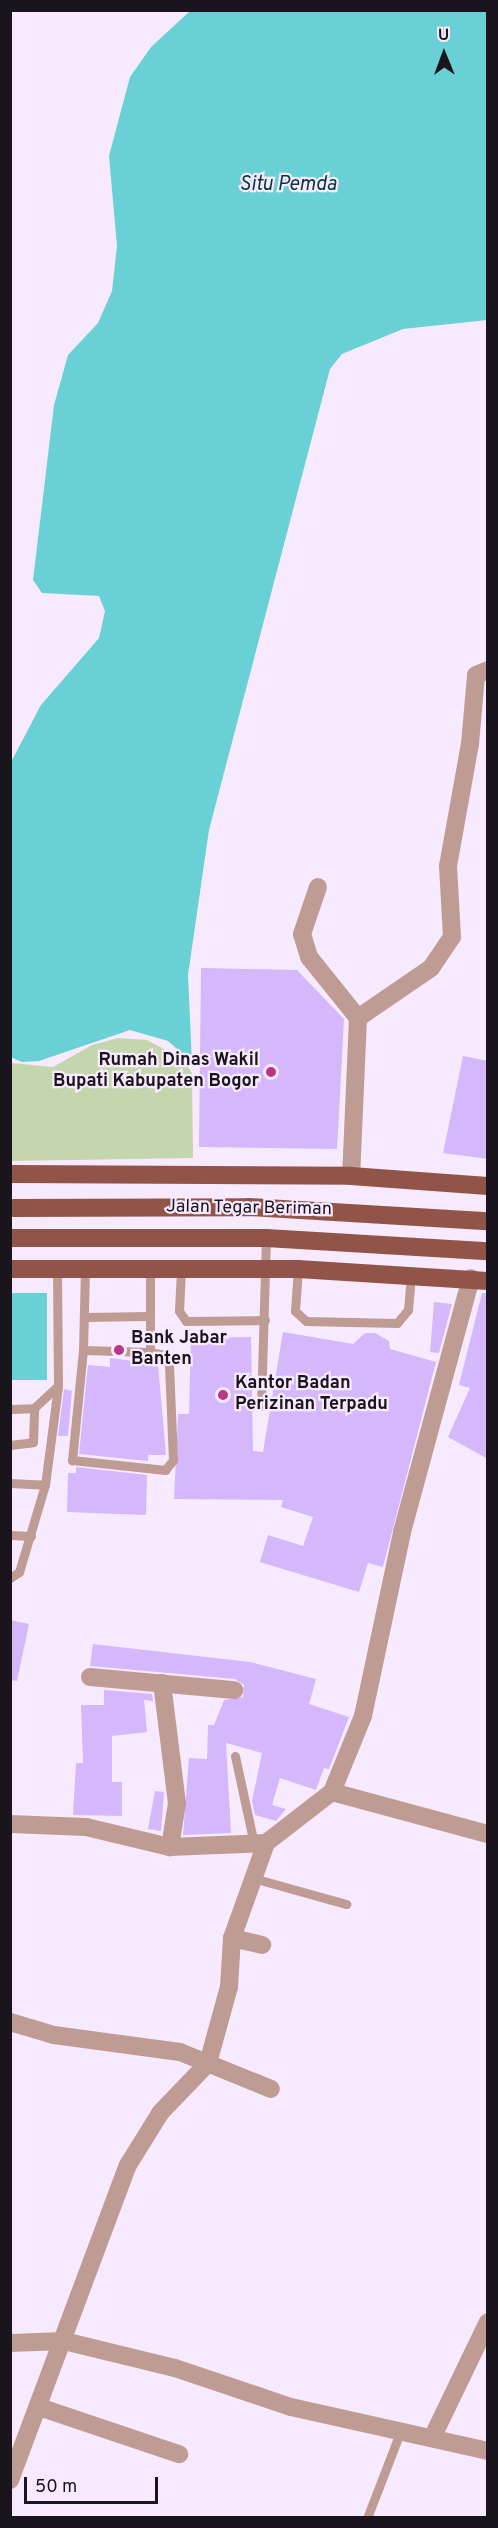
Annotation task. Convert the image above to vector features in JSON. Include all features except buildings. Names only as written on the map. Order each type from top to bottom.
[{"type":"main road","name":"Jalan Tegar Beriman","points":[[10,1174],[351,1176],[488,1186]]},
{"type":"main road","points":[[249,1207],[250,1174]]},
{"type":"main road","name":"Jalan Tegar Beriman","points":[[10,1208],[249,1207],[488,1221]]},
{"type":"main road","name":"Jalan Tegar Beriman","points":[[10,1238],[266,1238],[488,1251]]},
{"type":"main road","points":[[10,1269],[298,1269],[411,1273],[479,1280]]},
{"type":"street","points":[[358,1018],[430,968],[452,937],[448,866],[470,744],[476,675],[488,670]]},
{"type":"street","points":[[318,887],[302,934],[309,957],[358,1018],[351,1176]]},
{"type":"street","points":[[10,1824],[86,1827],[170,1847],[260,1844],[332,1792],[363,1716],[402,1532],[479,1280]]},
{"type":"street","points":[[90,1677],[234,1690]]},
{"type":"street","points":[[162,1683],[177,1803],[170,1847]]},
{"type":"street","points":[[332,1792],[488,1834]]},
{"type":"street","points":[[10,2480],[19,2432],[39,2407],[143,2136],[208,2063],[229,1987],[232,1938],[253,1878],[260,1844]]},
{"type":"street","points":[[232,1938],[262,1944]]},
{"type":"street","points":[[10,2022],[54,2036],[180,2052],[271,2089]]},
{"type":"street","points":[[434,2434],[488,2322]]},
{"type":"street","points":[[10,2343],[64,2341],[175,2368],[291,2407],[434,2434],[488,2451]]},
{"type":"street","points":[[39,2407],[179,2454]]},
{"type":"lane","points":[[261,1406],[268,1269],[266,1238]]},
{"type":"lane","points":[[10,1578],[19,1572],[45,1485],[58,1386],[57,1269]]},
{"type":"lane","points":[[83,1350],[150,1352],[165,1355],[170,1364],[173,1460],[165,1470],[72,1460],[83,1350],[85,1269]]},
{"type":"lane","points":[[150,1269],[150,1352]]},
{"type":"lane","points":[[181,1269],[179,1311],[186,1321],[266,1320]]},
{"type":"lane","points":[[298,1269],[298,1318],[362,1324],[405,1319],[411,1273]]},
{"type":"lane","points":[[84,1317],[149,1316]]},
{"type":"lane","points":[[10,1409],[34,1408],[58,1386]]},
{"type":"lane","points":[[10,1445],[34,1441],[34,1408]]},
{"type":"lane","points":[[10,1484],[45,1485]]},
{"type":"lane","points":[[10,1535],[31,1536]]},
{"type":"lane","points":[[235,1756],[260,1844]]},
{"type":"lane","points":[[253,1878],[346,1904]]},
{"type":"lane","points":[[367,2517],[402,2428]]},
{"type":"green space","points":[[118,1038],[147,1040],[184,1060],[192,1073],[193,1158],[11,1161],[11,1063],[53,1067],[92,1045]]},
{"type":"water","name":"Situ Pemda","points":[[190,11],[487,11],[487,320],[403,329],[342,354],[330,369],[209,830],[188,975],[192,1062],[168,1041],[130,1030],[39,1061],[22,1062],[10,1057],[11,762],[41,705],[99,638],[105,611],[99,596],[42,593],[33,580],[54,405],[68,355],[98,323],[112,291],[117,246],[109,156],[130,77],[151,47]]},
{"type":"water","points":[[11,1293],[47,1293],[47,1380],[11,1380]]},
{"type":"place","name":"Rumah Dinas Wakil Bupati Kabupaten Bogor","points":[[271,1072]]},
{"type":"place","name":"Bank Jabar Banten","points":[[119,1350]]},
{"type":"place","name":"Kantor Badan Perizinan Terpadu","points":[[223,1395]]}]
